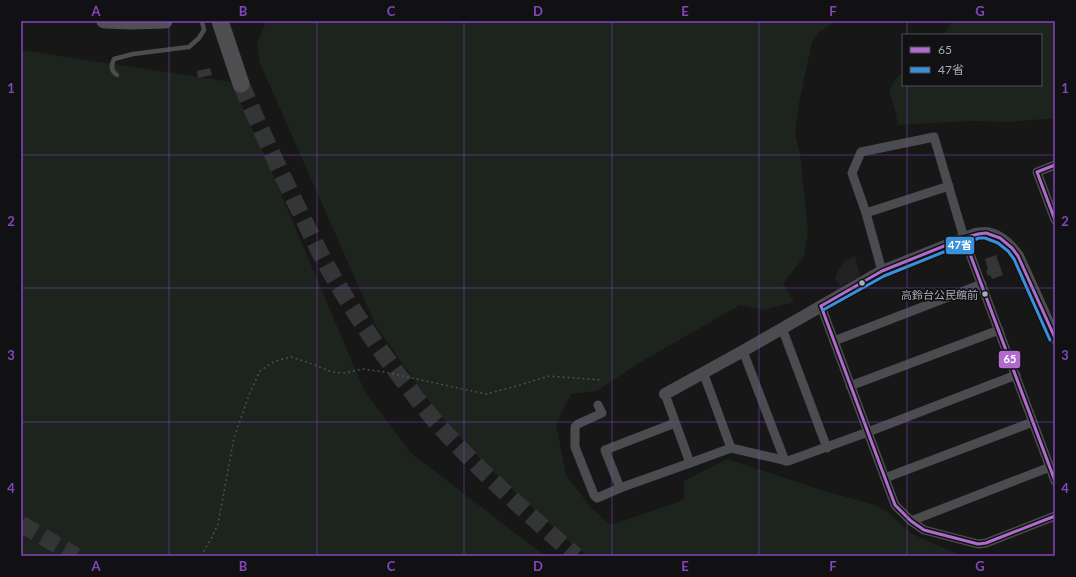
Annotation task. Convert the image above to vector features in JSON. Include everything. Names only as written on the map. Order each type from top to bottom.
[{"type":"highway","points":[[220,21],[241,84]]},
{"type":"main road","points":[[104,21],[165,21]]},
{"type":"street","points":[[882,271],[866,213],[852,173],[861,152],[934,137],[964,238],[1055,481]]},
{"type":"street","points":[[1055,165],[1036,172],[1055,220]]},
{"type":"street","points":[[866,213],[949,186]]},
{"type":"street","points":[[690,462],[665,394],[882,271],[975,234],[986,233],[995,236],[1005,241],[1012,247],[1018,256],[1055,338]]},
{"type":"street","points":[[834,341],[982,284]]},
{"type":"street","points":[[821,306],[895,505],[911,521],[924,530],[978,544],[986,543],[1055,516]]},
{"type":"street","points":[[782,328],[827,448]]},
{"type":"street","points":[[850,386],[999,330]]},
{"type":"street","points":[[743,351],[784,461]]},
{"type":"street","points":[[703,372],[732,448]]},
{"type":"street","points":[[598,405],[602,413],[578,424],[575,427],[575,447],[594,495],[598,498],[620,488],[732,448],[788,461],[827,448],[1016,375]]},
{"type":"street","points":[[885,478],[1033,422]]},
{"type":"street","points":[[620,488],[605,450],[675,423]]},
{"type":"street","points":[[911,521],[1050,467]]},
{"type":"lane","points":[[117,75],[112,70],[114,59],[133,54],[189,47],[199,38],[204,30],[202,21]]},
{"type":"path","points":[[201,556],[218,524],[234,438],[249,396],[260,371],[275,361],[290,357],[308,362],[332,372],[345,373],[363,369],[384,372],[486,394],[549,376],[602,380]]},
{"type":"shaded area","points":[[266,21],[835,21],[819,32],[812,42],[799,103],[795,134],[800,153],[808,231],[804,256],[783,284],[794,302],[763,310],[740,305],[639,363],[597,391],[571,394],[556,424],[566,475],[592,509],[611,525],[684,500],[684,481],[727,459],[821,490],[872,504],[885,510],[912,534],[962,556],[588,556],[574,546],[485,464],[436,411],[376,326],[260,63],[257,44]]},
{"type":"shaded area","points":[[952,21],[1055,21],[1055,118],[1009,122],[970,121],[898,125],[889,90],[897,77],[902,74],[902,86],[1042,86],[1042,34],[945,34]]},
{"type":"shaded area","points":[[21,50],[231,82],[270,168],[364,390],[411,453],[545,556],[21,556]]},
{"type":"shaded area","points":[[855,256],[860,276],[840,287],[835,277],[844,261]]},
{"type":"building","points":[[210,68],[212,75],[198,78],[197,71]]},
{"type":"building","points":[[996,255],[1003,275],[992,279],[990,275],[988,276],[986,270],[988,269],[985,259]]},
{"type":"tunnel","points":[[241,84],[276,162],[325,262],[353,309],[381,351],[420,403],[468,457],[503,491],[576,556]]},
{"type":"tunnel","points":[[21,524],[76,556]]},
{"type":"transit line","name":"65","points":[[1055,165],[1037,172],[1055,220]]},
{"type":"transit line","name":"65","points":[[821,306],[882,271],[964,238],[986,233],[1000,238],[1012,248],[1018,256],[1055,338]]},
{"type":"transit line","name":"65","points":[[964,238],[1055,481]]},
{"type":"transit line","name":"47省","points":[[823,310],[884,276],[979,238],[985,238],[998,243],[1008,251],[1014,259],[1050,340]]},
{"type":"transit line","name":"65","points":[[821,306],[895,505],[911,521],[924,530],[978,544],[986,543],[1055,516]]},
{"type":"place","name":"高鈴台公民館前","points":[[985,294]]}]
